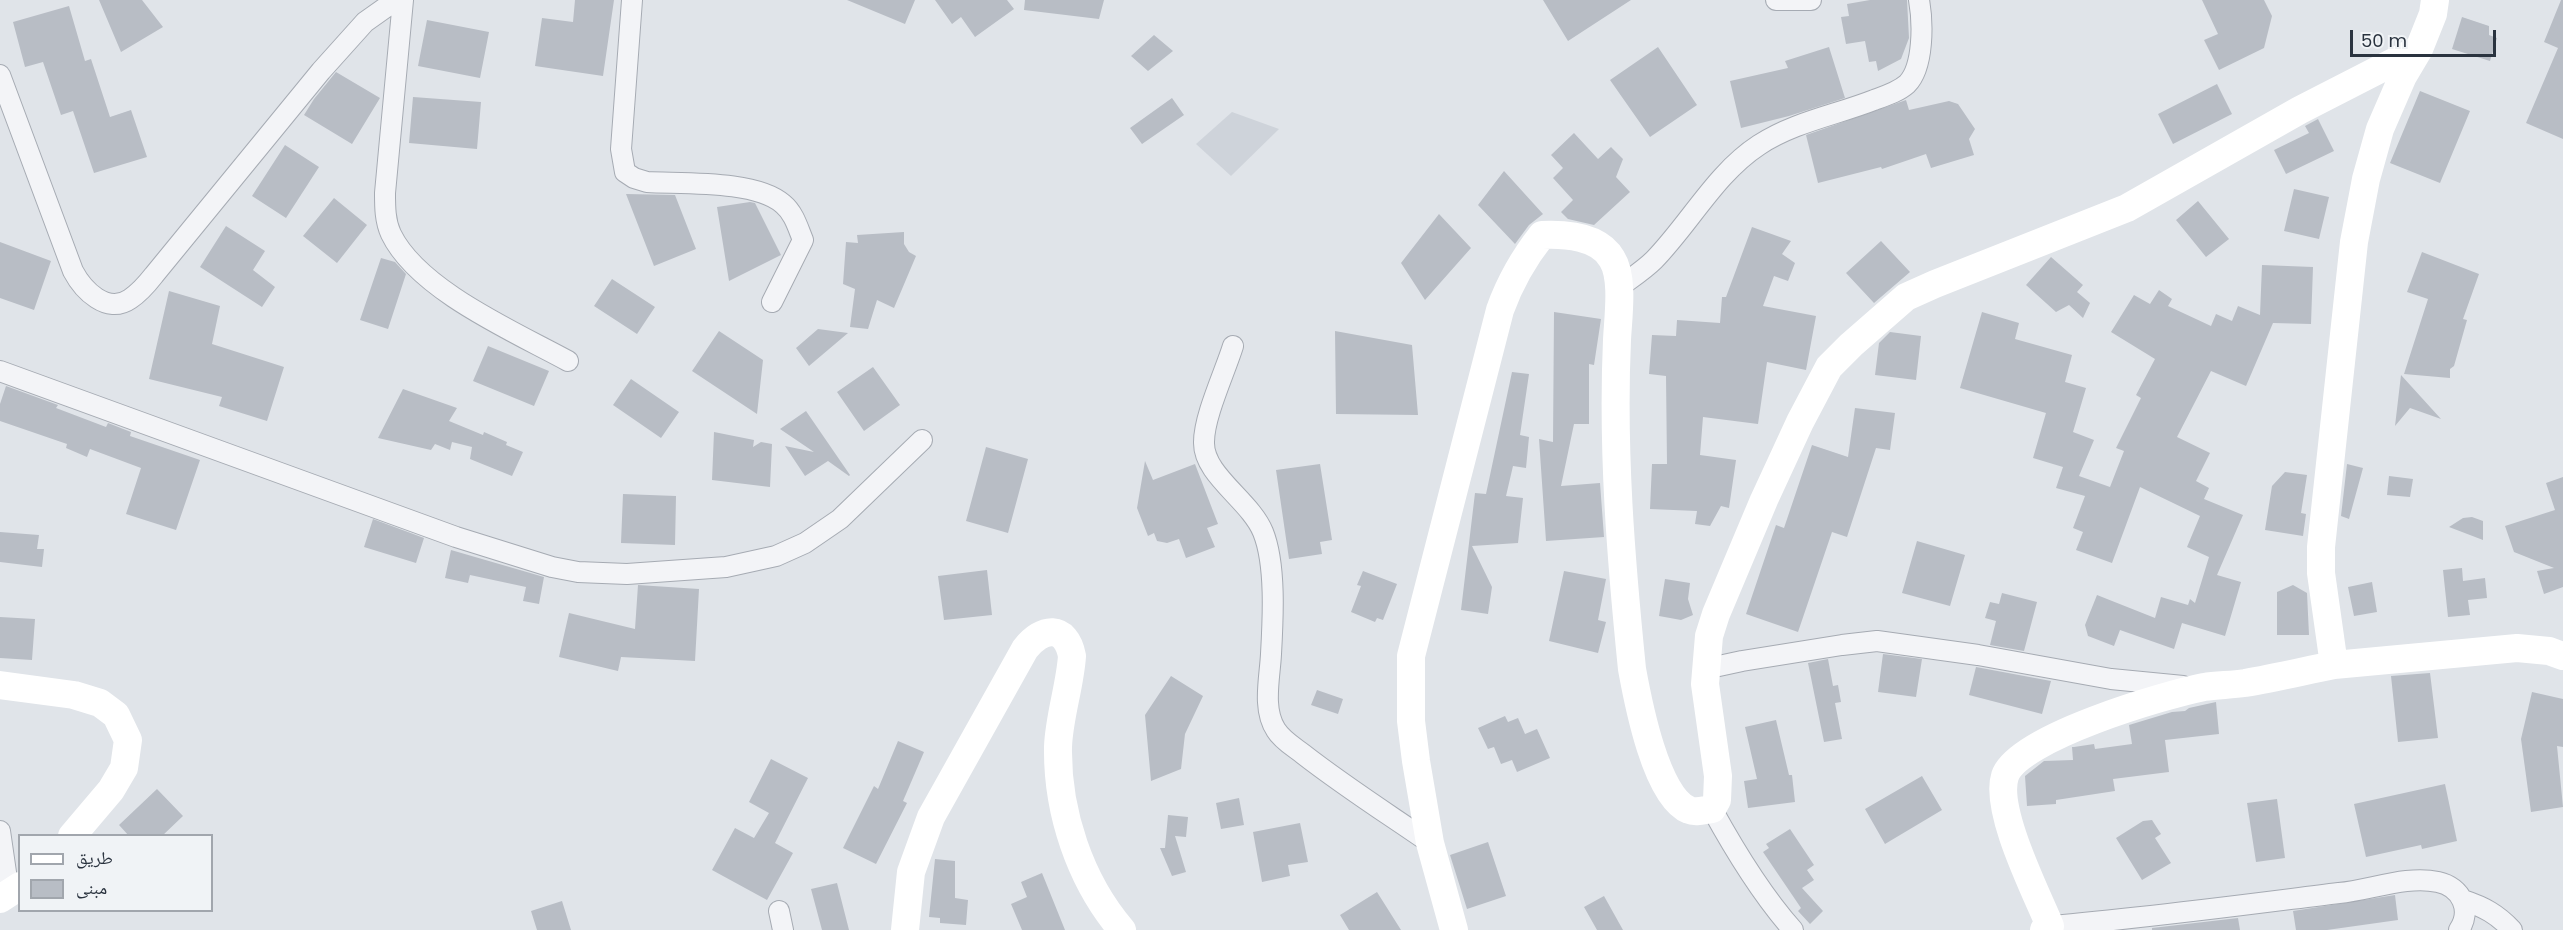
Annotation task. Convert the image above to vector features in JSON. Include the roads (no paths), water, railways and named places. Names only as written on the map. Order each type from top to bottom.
[{"type":"street","points":[[0,75],[79,283],[99,299],[120,304],[130,300],[154,276],[321,71],[364,22],[396,0]]},
{"type":"street","points":[[403,0],[385,194],[385,215],[391,234],[419,268],[444,291],[568,361]]},
{"type":"street","points":[[632,0],[621,149],[625,172],[647,182],[752,188],[771,195],[785,205],[797,222],[803,240],[772,302]]},
{"type":"street","points":[[1776,0],[1810,0]]},
{"type":"street","points":[[1618,288],[1654,260],[1740,159],[1761,144],[1792,127],[1855,108],[1898,90],[1908,83],[1919,59],[1922,19],[1919,0]]},
{"type":"street","points":[[2334,664],[2321,573],[2321,547],[2354,242],[2366,179],[2380,129],[2403,76],[2419,49],[2433,14],[2435,0]]},
{"type":"street","points":[[1712,809],[1716,800],[1718,776],[1708,717],[1706,669],[1709,636],[1716,614],[1800,422],[1829,367],[1906,297],[2127,208],[2300,110],[2419,49]]},
{"type":"street","points":[[1454,930],[1430,843],[1416,761],[1411,721],[1411,656],[1500,310],[1509,284],[1523,259],[1542,235],[1567,234],[1605,250],[1613,260],[1618,288],[1614,399],[1615,454],[1629,635],[1636,692],[1658,769],[1670,792],[1680,806],[1690,812],[1712,809]]},
{"type":"street","points":[[1233,346],[1203,442],[1212,468],[1257,519],[1268,549],[1273,616],[1269,715],[1276,731],[1295,748],[1430,843]]},
{"type":"street","points":[[0,371],[456,537],[552,567],[578,572],[627,574],[726,567],[776,556],[805,543],[840,519],[922,440]]},
{"type":"street","points":[[905,930],[910,872],[932,817],[1020,658],[1039,634],[1048,632],[1064,638],[1070,644],[1072,656],[1058,746],[1060,785],[1072,837],[1086,879],[1122,930]]},
{"type":"street","points":[[1706,669],[1742,661],[1877,641],[1931,647],[2134,682],[2204,687],[2243,683],[2334,664],[2517,648],[2549,651],[2563,656]]},
{"type":"street","points":[[0,686],[74,695],[100,703],[116,716],[128,740],[124,768],[116,783],[74,834]]},
{"type":"street","points":[[2204,687],[2089,722],[2036,746],[2020,756],[2005,775],[2003,795],[2006,818],[2047,928],[2344,893],[2416,880],[2439,882],[2454,889],[2463,900],[2466,915],[2459,930]]},
{"type":"street","points":[[1712,809],[1731,843],[1780,916],[1793,930]]},
{"type":"street","points":[[0,831],[10,893]]},
{"type":"street","points":[[2463,900],[2498,914],[2512,930]]}]
